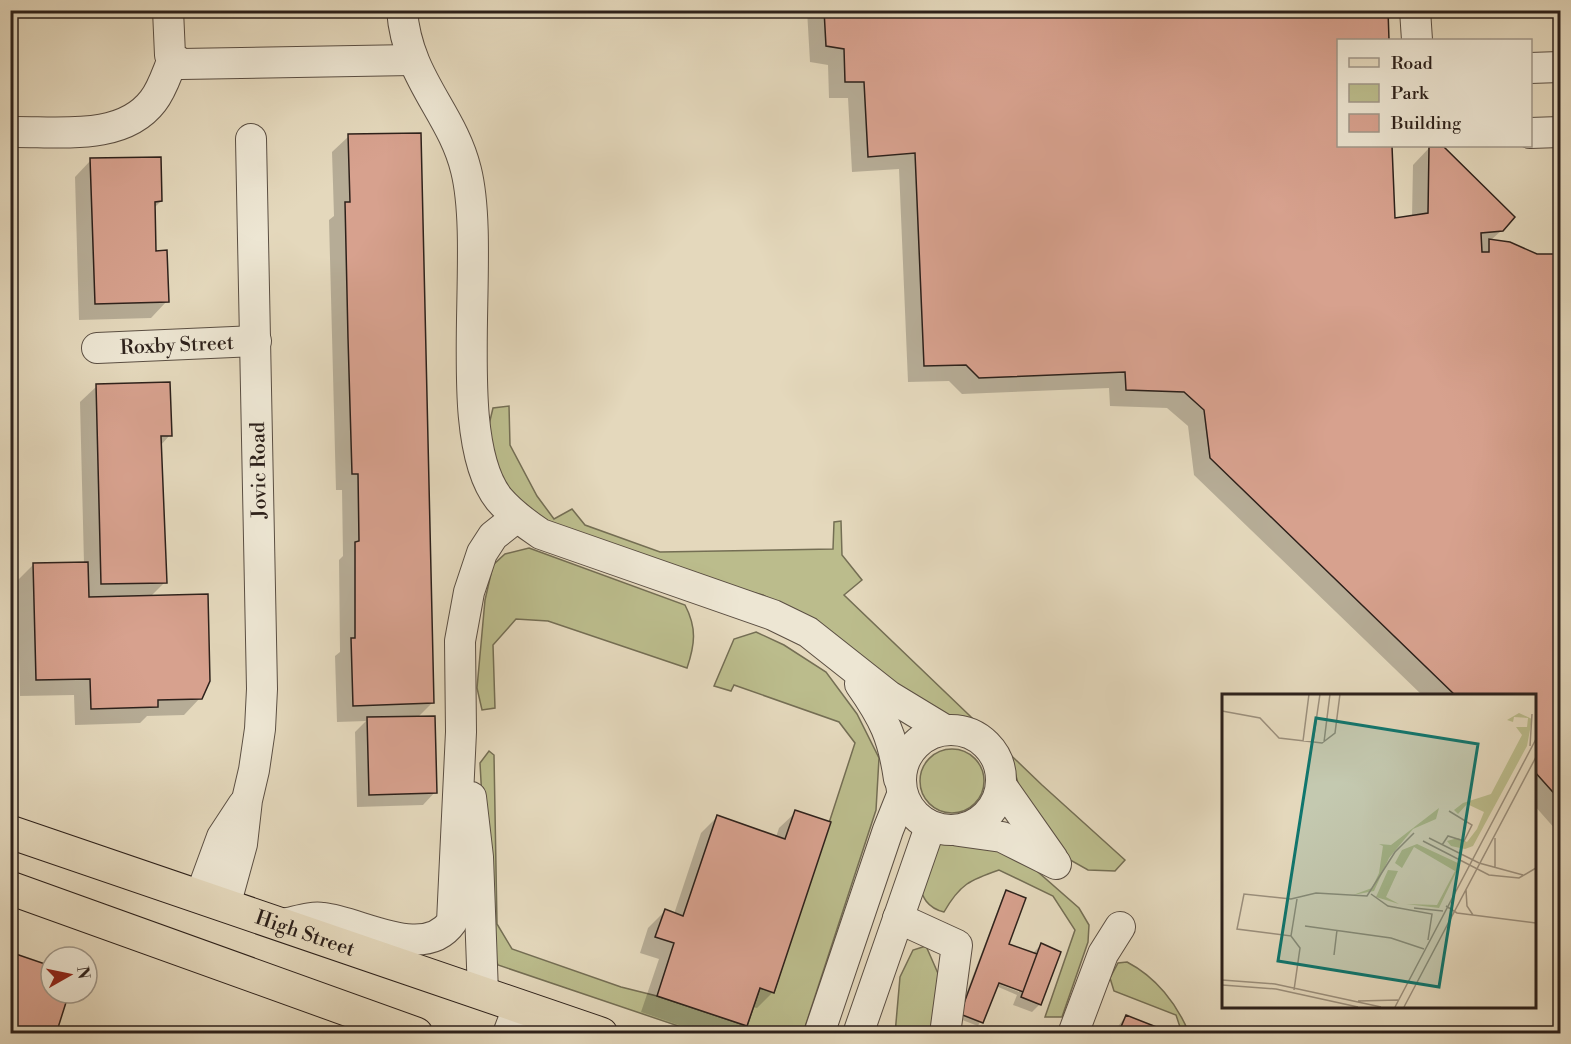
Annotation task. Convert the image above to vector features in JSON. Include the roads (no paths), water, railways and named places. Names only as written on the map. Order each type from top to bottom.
[{"type":"main road","name":"High Street","points":[[10,832],[483,993],[513,1019],[601,1034]]},
{"type":"main road","points":[[10,888],[416,1034]]},
{"type":"street","points":[[168,10],[168,45],[173,59],[181,64],[412,60]]},
{"type":"street","points":[[402,10],[412,60],[461,153],[466,172],[473,258],[476,439],[485,471],[498,497],[517,517],[541,534],[772,615],[808,632],[888,696],[945,730]]},
{"type":"street","points":[[1415,10],[1417,39]]},
{"type":"street","points":[[10,132],[109,129],[130,122],[143,113],[155,99],[173,59]]},
{"type":"street","points":[[1532,68],[1560,67]]},
{"type":"street","points":[[1532,133],[1560,132]]},
{"type":"street","name":"Jovic Road","points":[[213,901],[222,837],[247,800],[260,729],[262,689],[251,139]]},
{"type":"street","name":"Roxby Street","points":[[97,348],[256,341]]},
{"type":"street","points":[[282,924],[319,917],[338,920],[402,940],[433,936],[446,930],[455,913],[455,842],[461,732],[460,641],[469,592],[482,553],[493,536],[517,517]]},
{"type":"street","points":[[819,1034],[901,789],[902,767],[908,753],[924,738],[945,730],[960,730],[974,735],[986,744],[995,756],[1001,785],[1056,864],[1002,837],[945,829],[913,814],[901,789],[894,743],[878,710],[840,656]]},
{"type":"street","points":[[461,732],[478,857],[483,993]]},
{"type":"street","points":[[945,829],[975,825],[988,815],[997,802],[1001,785]]},
{"type":"street","points":[[858,1034],[898,918],[945,829]]},
{"type":"street","points":[[898,918],[957,945],[945,1034]]},
{"type":"street","points":[[1074,1034],[1103,954],[1120,927]]}]
